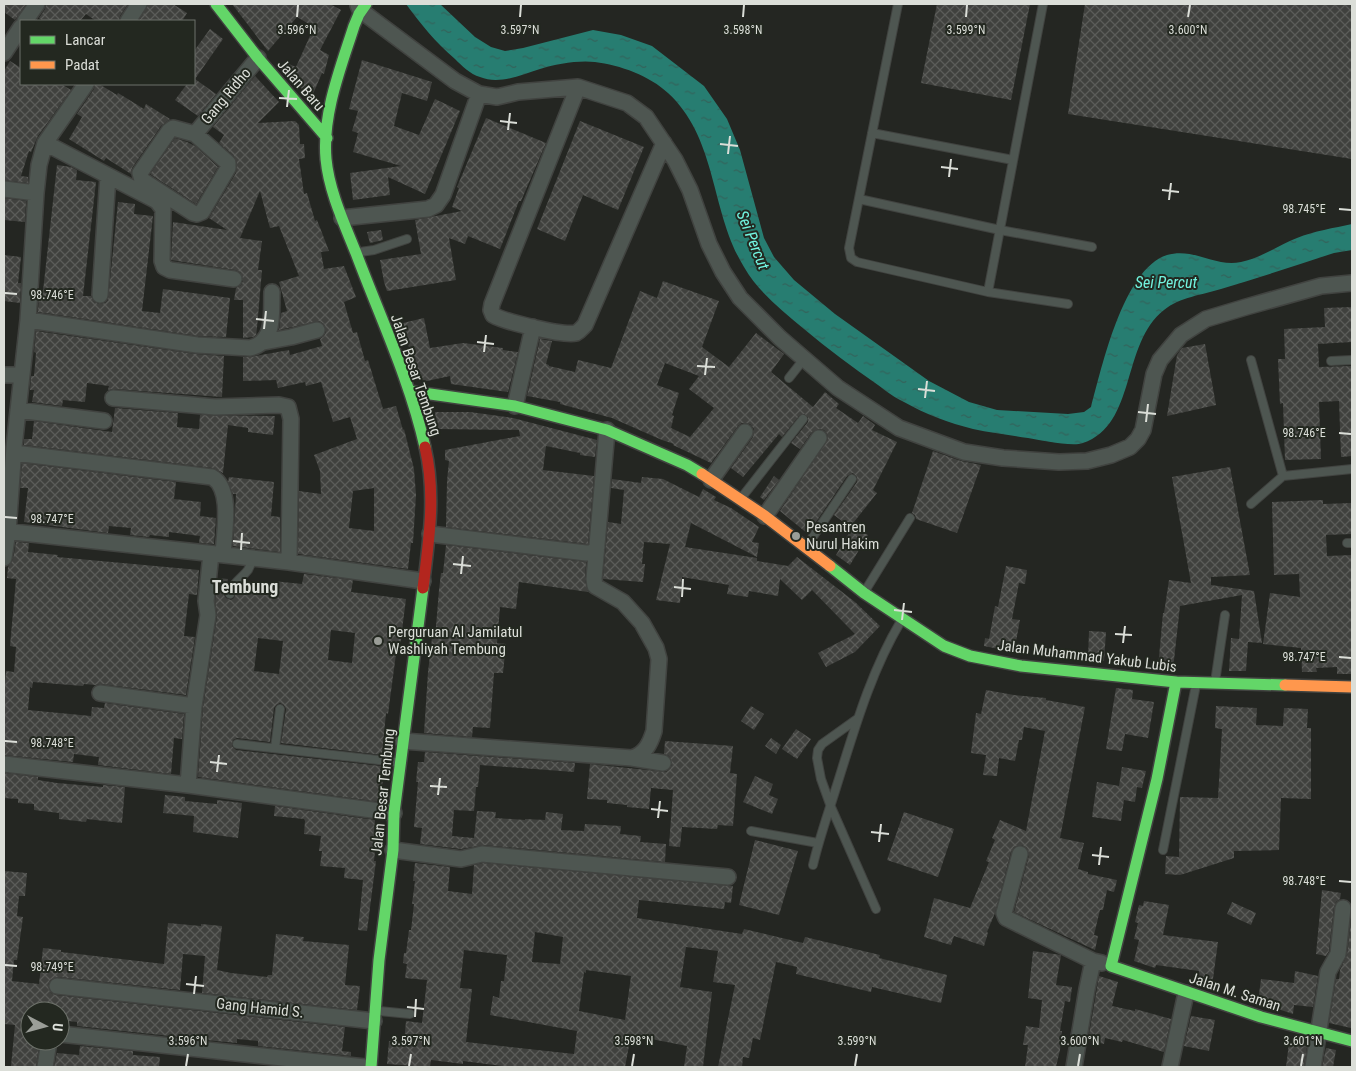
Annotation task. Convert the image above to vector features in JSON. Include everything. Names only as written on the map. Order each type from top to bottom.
[{"type":"main road","name":"Jalan Baru","points":[[216,4],[258,58],[326,138]]},
{"type":"main road","name":"Jalan Besar Tembung","points":[[361,6],[332,101],[326,138],[326,159],[342,218],[409,391],[430,467],[432,496],[430,534],[394,813],[393,850],[379,960],[371,1067]]},
{"type":"main road","name":"Jalan Muhammad Yakub Lubis","points":[[409,391],[515,406],[607,430],[686,465],[765,516],[864,593],[902,619],[944,646],[970,656],[1021,666],[1176,682],[1352,687]]},
{"type":"main road","points":[[1111,966],[1157,779],[1176,682]]},
{"type":"main road","name":"Jalan M. Saman","points":[[1111,966],[1186,993],[1319,1035],[1352,1041]]},
{"type":"street","points":[[26,20],[37,4]]},
{"type":"street","points":[[129,20],[140,4]]},
{"type":"street","points":[[361,6],[441,71],[455,81],[480,94],[497,97],[518,92],[578,86],[627,103],[646,117],[675,160],[690,190],[708,244],[740,298],[780,338],[838,388],[899,428],[964,452],[1003,458],[1059,462],[1088,461],[1130,447],[1143,430],[1154,374],[1160,360],[1180,335],[1206,319],[1246,306],[1320,286],[1352,283]]},
{"type":"street","points":[[4,53],[20,29]]},
{"type":"street","name":"Gang Ridho","points":[[195,134],[258,58]]},
{"type":"street","points":[[4,558],[10,449],[18,410],[28,320],[39,165],[45,143],[85,85]]},
{"type":"street","points":[[578,86],[491,307],[492,313],[496,317],[533,327],[568,333],[581,330],[585,325],[664,143]]},
{"type":"street","points":[[342,218],[428,209],[436,205],[443,195],[480,94]]},
{"type":"street","points":[[171,129],[179,129],[195,134],[224,158],[228,165],[202,212],[198,214],[193,213],[142,180],[140,176],[140,173],[171,129]]},
{"type":"street","points":[[45,143],[154,198],[160,204],[163,209],[162,261],[164,267],[170,270],[234,279]]},
{"type":"street","points":[[100,295],[108,176]]},
{"type":"street","points":[[4,189],[36,193]]},
{"type":"street","points":[[264,342],[269,332],[272,292]]},
{"type":"street","points":[[28,320],[216,347],[250,348],[264,342],[317,330]]},
{"type":"street","points":[[515,406],[533,327]]},
{"type":"street","points":[[4,375],[22,374]]},
{"type":"street","points":[[114,398],[215,407],[280,405],[288,407],[291,418],[289,562]]},
{"type":"street","points":[[18,410],[104,421]]},
{"type":"street","points":[[607,430],[595,586],[616,597],[632,612],[651,637],[659,660],[654,731],[651,742],[646,750],[632,758]]},
{"type":"street","points":[[711,480],[745,432]]},
{"type":"street","points":[[765,516],[819,438]]},
{"type":"street","points":[[10,449],[212,477],[218,480],[222,487],[226,499],[217,554],[207,584],[206,601],[208,614],[194,706],[188,785]]},
{"type":"street","points":[[6,531],[289,562],[423,581]]},
{"type":"street","points":[[430,534],[586,552],[592,552],[597,547]]},
{"type":"street","points":[[100,693],[194,706]]},
{"type":"street","points":[[403,741],[632,758],[663,763]]},
{"type":"street","points":[[4,764],[188,785],[394,813]]},
{"type":"street","points":[[393,850],[461,859],[482,854],[728,877]]},
{"type":"street","points":[[1020,854],[1004,913],[1006,918],[1093,961],[1111,966]]},
{"type":"street","points":[[1313,1067],[1328,972],[1338,954],[1343,908]]},
{"type":"street","points":[[1074,1067],[1093,961]]},
{"type":"street","name":"Gang Hamid S.","points":[[57,986],[374,1016]]},
{"type":"street","points":[[1170,1067],[1186,993]]},
{"type":"street","points":[[70,1035],[365,1067]]},
{"type":"street","points":[[45,1067],[47,1051]]},
{"type":"lane","points":[[898,4],[849,248],[853,260],[988,292],[1068,304]]},
{"type":"lane","points":[[988,292],[1043,4]]},
{"type":"lane","points":[[872,133],[1013,160]]},
{"type":"lane","points":[[859,199],[1000,230],[1092,247]]},
{"type":"lane","points":[[356,253],[374,250],[407,239]]},
{"type":"lane","points":[[789,378],[804,359]]},
{"type":"lane","points":[[1252,360],[1284,476]]},
{"type":"lane","points":[[1331,361],[1352,360]]},
{"type":"lane","points":[[741,499],[803,419]]},
{"type":"lane","points":[[1251,504],[1284,476],[1352,469]]},
{"type":"lane","points":[[805,548],[852,479]]},
{"type":"lane","points":[[864,593],[910,518]]},
{"type":"lane","points":[[230,594],[235,582],[248,570],[254,558]]},
{"type":"lane","points":[[1215,684],[1225,615]]},
{"type":"lane","points":[[813,865],[818,843],[831,807],[857,719],[886,646],[902,619]]},
{"type":"lane","points":[[1163,850],[1196,683]]},
{"type":"lane","points":[[275,748],[280,709]]},
{"type":"lane","points":[[857,719],[829,738],[818,750],[817,758],[831,807],[876,909]]},
{"type":"lane","points":[[237,744],[401,762]]},
{"type":"lane","points":[[751,831],[818,843]]},
{"type":"lane","points":[[374,1016],[410,1014]]},
{"type":"water","name":"Sei Percut","points":[[406,4],[440,4],[475,37],[491,47],[505,51],[593,30],[621,35],[652,46],[704,86],[727,119],[740,150],[764,238],[774,257],[794,280],[835,314],[929,381],[969,402],[997,410],[1068,414],[1084,412],[1091,407],[1108,345],[1127,299],[1138,279],[1152,264],[1167,255],[1177,253],[1196,255],[1223,262],[1241,262],[1256,258],[1304,236],[1352,224],[1352,250],[1334,253],[1191,297],[1177,302],[1164,310],[1150,324],[1141,342],[1121,402],[1112,419],[1100,433],[1083,443],[1056,443],[973,429],[929,414],[894,396],[822,344],[764,293],[744,267],[733,246],[705,154],[696,132],[684,111],[668,93],[653,81],[605,63],[588,62],[574,62],[553,66],[502,80],[480,77],[466,70],[441,46]]},
{"type":"building","points":[[4,4],[26,4],[15,20],[4,12]]},
{"type":"building","points":[[46,4],[128,4],[119,20],[95,20],[86,14],[81,20],[42,20],[39,18]]},
{"type":"building","points":[[148,4],[173,4],[187,13],[183,20],[140,20]]},
{"type":"building","points":[[232,4],[330,4],[341,10],[320,50],[329,55],[324,74],[322,73],[313,94],[302,89],[286,72],[289,64],[296,67],[314,27],[297,17],[268,51]]},
{"type":"building","points":[[937,4],[1030,4],[1011,100],[921,83]]},
{"type":"building","points":[[1085,4],[1352,4],[1352,159],[1068,114]]},
{"type":"building","points":[[210,29],[223,39],[195,79],[195,50]]},
{"type":"building","points":[[362,60],[432,82],[427,101],[402,93],[394,126],[419,135],[435,99],[460,111],[425,194],[388,177],[390,195],[353,200],[350,173],[401,166],[353,152],[358,133],[352,131],[358,111],[349,109]]},
{"type":"building","points":[[10,61],[20,67],[20,85],[63,85],[71,90],[38,136],[31,152],[29,151],[21,176],[28,177],[28,183],[4,180],[4,71]]},
{"type":"building","points":[[255,76],[279,102],[258,123],[295,121],[299,125],[300,144],[304,144],[305,158],[299,159],[304,194],[307,193],[315,221],[317,220],[329,251],[321,252],[324,269],[344,266],[356,297],[344,302],[353,333],[357,332],[365,361],[368,360],[383,409],[396,406],[414,469],[416,495],[413,543],[411,543],[408,569],[298,554],[299,491],[321,494],[320,471],[314,455],[357,439],[350,417],[333,422],[321,382],[306,386],[305,382],[278,388],[276,380],[243,381],[243,357],[289,350],[290,355],[322,346],[320,339],[326,332],[324,324],[319,321],[279,330],[281,313],[287,311],[279,282],[299,276],[279,226],[270,228],[260,191],[240,238],[262,241],[258,270],[262,270],[256,335],[243,338],[243,300],[234,300],[236,288],[243,281],[240,272],[171,260],[173,222],[227,230],[209,218],[236,173],[237,163],[234,156],[219,143],[224,135],[213,127]],"holes":[[[374,488],[374,531],[349,528],[353,491]]]},
{"type":"building","points":[[195,79],[216,94],[198,116],[175,100],[186,85],[195,85]]},
{"type":"building","points":[[95,85],[101,85],[144,109],[146,104],[170,119],[161,126],[132,168],[131,174],[106,158],[104,161],[69,139],[82,117],[77,114]]},
{"type":"building","points":[[486,118],[546,143],[521,201],[519,201],[500,249],[468,236],[465,244],[449,238],[456,280],[387,291],[380,260],[421,254],[415,220],[462,211],[452,207],[459,188],[457,187]]},
{"type":"building","points":[[580,121],[644,147],[618,210],[583,195],[565,241],[537,229]]},
{"type":"building","points":[[175,138],[195,146],[218,167],[196,204],[150,174]]},
{"type":"building","points":[[57,165],[77,170],[76,180],[96,182],[83,296],[91,296],[94,302],[99,304],[105,303],[108,300],[118,202],[135,204],[134,214],[153,216],[142,311],[160,313],[163,289],[230,298],[226,337],[198,336],[38,312],[39,291],[43,291]]},
{"type":"building","points":[[4,198],[26,201],[25,222],[4,220]]},
{"type":"building","points":[[381,230],[383,240],[370,243],[367,232]]},
{"type":"building","points":[[4,255],[21,257],[18,283],[21,283],[20,303],[4,301]]},
{"type":"building","points":[[663,281],[719,301],[702,347],[729,367],[756,333],[784,354],[771,372],[813,407],[825,392],[839,404],[836,408],[858,423],[863,416],[875,425],[872,430],[897,442],[873,490],[877,493],[850,527],[834,515],[857,482],[857,477],[853,473],[847,476],[808,534],[780,511],[828,439],[824,430],[819,429],[812,432],[800,449],[791,443],[808,422],[808,417],[804,414],[799,416],[782,437],[779,434],[743,477],[731,468],[753,437],[754,429],[750,424],[742,423],[738,426],[711,463],[674,444],[612,418],[560,404],[560,402],[527,396],[540,339],[552,341],[546,364],[549,366],[575,372],[578,360],[611,368],[640,291],[657,298]],"holes":[[[665,363],[699,376],[689,389],[714,408],[690,437],[671,428],[674,416],[672,415],[679,393],[657,385]]]},
{"type":"building","points":[[1352,307],[1352,342],[1318,344],[1319,367],[1352,366],[1352,456],[1341,457],[1339,401],[1319,402],[1321,459],[1285,460],[1283,403],[1280,404],[1278,359],[1285,359],[1284,329],[1325,327],[1324,308]]},
{"type":"building","points":[[424,318],[430,348],[463,343],[503,348],[503,350],[518,352],[508,392],[451,384],[450,376],[427,381],[422,380],[408,345],[403,323]]},
{"type":"building","points":[[36,331],[196,354],[224,356],[222,397],[108,390],[109,386],[87,383],[85,402],[63,400],[62,406],[32,402],[34,390],[30,390],[31,376],[34,376]]},
{"type":"building","points":[[1205,344],[1216,405],[1167,416],[1177,355],[1182,348]]},
{"type":"building","points":[[115,408],[178,413],[177,427],[199,429],[200,415],[275,416],[273,435],[248,432],[248,428],[228,425],[223,473],[213,468],[24,445],[24,439],[32,439],[34,421],[112,432]]},
{"type":"building","points":[[435,412],[470,412],[513,418],[597,440],[595,457],[546,446],[543,470],[594,476],[588,544],[446,527],[449,461],[445,460],[445,450],[520,436],[519,430],[437,429]]},
{"type":"building","points":[[933,451],[961,461],[981,465],[957,533],[916,519],[912,513]]},
{"type":"building","points":[[22,463],[176,482],[174,499],[201,502],[200,516],[216,518],[214,544],[199,543],[200,536],[169,532],[169,537],[150,535],[149,537],[130,535],[131,528],[109,526],[108,533],[24,522],[28,488],[20,488]]},
{"type":"building","points":[[1230,467],[1250,575],[1211,577],[1211,585],[1254,591],[1262,643],[1248,642],[1246,671],[1229,671],[1231,638],[1239,639],[1242,595],[1180,606],[1173,669],[1158,668],[1163,613],[1169,580],[1191,583],[1172,477]]},
{"type":"building","points":[[774,476],[779,480],[764,500],[760,497]]},
{"type":"building","points":[[229,477],[274,482],[271,516],[280,517],[280,552],[233,546],[236,494],[233,494],[228,482]]},
{"type":"building","points":[[642,477],[663,479],[699,497],[703,489],[716,497],[714,500],[731,508],[759,527],[752,542],[759,543],[757,557],[691,523],[685,547],[757,558],[757,561],[788,566],[797,557],[855,602],[880,626],[855,652],[826,667],[818,653],[855,634],[812,590],[802,600],[780,579],[778,596],[749,591],[748,597],[727,594],[729,585],[682,577],[680,603],[656,600],[670,544],[644,542],[642,564],[645,564],[643,582],[603,579],[608,522],[621,524],[624,490],[611,488],[612,479],[641,483]]},
{"type":"building","points":[[1323,500],[1323,504],[1352,503],[1352,534],[1326,535],[1327,556],[1352,555],[1352,674],[1337,674],[1337,667],[1316,668],[1317,672],[1302,672],[1301,648],[1263,644],[1270,593],[1300,597],[1299,574],[1274,575],[1272,502]]},
{"type":"building","points":[[853,526],[868,535],[850,565],[836,555]]},
{"type":"building","points":[[16,542],[29,543],[28,552],[58,555],[57,557],[199,570],[197,595],[189,594],[184,636],[195,637],[186,695],[101,684],[84,684],[83,686],[33,682],[32,688],[30,687],[28,710],[91,716],[92,707],[104,708],[105,703],[184,714],[182,739],[174,738],[171,774],[98,765],[99,757],[74,754],[73,762],[4,755],[4,691],[6,671],[14,672],[16,647],[10,646],[16,579],[7,578],[8,567],[13,559]]},
{"type":"building","points":[[446,545],[586,562],[585,580],[588,592],[519,582],[516,609],[500,607],[497,643],[506,644],[503,673],[494,673],[490,728],[473,727],[472,737],[424,733],[428,672],[432,638],[435,638],[441,573],[443,573]]},
{"type":"building","points":[[1006,566],[1027,570],[1025,584],[1019,583],[1012,619],[1020,620],[1014,652],[984,646],[985,638],[989,639],[995,606],[998,607]]},
{"type":"building","points":[[304,574],[353,580],[351,592],[406,599],[399,654],[396,654],[388,714],[386,713],[382,755],[281,743],[286,709],[280,703],[274,708],[270,742],[237,738],[233,740],[232,746],[236,750],[381,766],[380,770],[384,771],[380,802],[198,777],[203,707],[217,616],[215,601],[218,578],[228,579],[224,595],[231,600],[234,598],[239,587],[272,591],[273,581],[302,584]],"holes":[[[331,630],[355,633],[352,663],[328,660]],[[258,638],[283,641],[279,674],[254,671]]]},
{"type":"building","points":[[1089,631],[1106,632],[1104,661],[1088,660]]},
{"type":"building","points":[[1116,688],[1133,690],[1132,699],[1154,702],[1148,738],[1125,734],[1122,751],[1106,749]]},
{"type":"building","points":[[986,690],[1046,698],[1046,700],[1085,707],[1060,838],[1084,843],[1078,869],[1088,872],[1088,874],[1117,880],[1114,892],[1107,890],[1103,910],[1100,910],[1094,935],[1098,936],[1095,950],[1014,912],[1029,856],[1027,848],[1022,845],[1014,847],[1011,852],[984,946],[954,936],[951,945],[924,937],[934,898],[970,908],[989,862],[986,861],[995,840],[992,838],[1000,820],[1026,831],[1045,731],[1024,727],[1022,740],[1019,740],[1015,761],[999,758],[997,776],[983,775],[986,755],[971,753],[976,713],[981,714]]},
{"type":"building","points":[[751,706],[764,714],[754,730],[741,721]]},
{"type":"building","points":[[1216,706],[1257,708],[1256,725],[1283,726],[1284,708],[1308,709],[1307,728],[1311,728],[1311,799],[1281,798],[1279,850],[1234,851],[1234,858],[1180,875],[1165,874],[1166,856],[1179,857],[1180,797],[1218,798],[1222,729],[1215,728]]},
{"type":"building","points":[[796,729],[811,739],[797,759],[782,749]]},
{"type":"building","points":[[771,738],[781,745],[776,754],[765,746]]},
{"type":"building","points":[[665,741],[733,746],[730,773],[737,774],[733,826],[718,825],[717,829],[682,827],[680,847],[669,846],[673,790],[651,788],[649,809],[607,803],[607,800],[587,799],[590,764],[666,772],[672,764],[669,756],[664,754]]},
{"type":"building","points":[[425,752],[575,763],[574,772],[480,765],[474,811],[454,810],[452,836],[474,838],[477,811],[496,812],[495,818],[525,820],[545,820],[546,812],[563,814],[561,830],[584,831],[585,824],[621,826],[620,834],[641,836],[640,842],[666,844],[665,862],[483,845],[461,849],[420,844],[422,828],[414,827],[418,782],[416,782],[418,762],[424,762]]},
{"type":"building","points":[[1122,767],[1146,771],[1142,788],[1137,787],[1135,802],[1124,800],[1121,821],[1092,817],[1097,782],[1119,786]]},
{"type":"building","points":[[4,773],[38,777],[38,780],[57,783],[125,787],[122,823],[87,819],[86,822],[59,819],[59,813],[34,810],[34,804],[18,803],[18,799],[4,798]]},
{"type":"building","points":[[755,776],[773,784],[769,795],[778,799],[772,814],[743,802]]},
{"type":"building","points":[[165,795],[185,797],[185,801],[217,804],[217,800],[242,803],[238,838],[193,832],[194,816],[163,813]]},
{"type":"building","points":[[275,806],[375,820],[374,833],[377,833],[374,861],[376,861],[367,931],[358,930],[363,880],[344,878],[345,868],[320,866],[321,836],[304,834],[304,819],[274,816]]},
{"type":"building","points":[[904,812],[954,829],[938,877],[887,860]]},
{"type":"building","points":[[755,840],[798,851],[779,915],[739,905]]},
{"type":"building","points":[[415,863],[450,867],[448,891],[472,894],[474,865],[483,863],[733,886],[731,903],[725,902],[724,909],[639,900],[637,918],[742,934],[744,929],[803,943],[805,937],[880,955],[879,958],[947,975],[941,1003],[872,987],[871,992],[796,974],[797,967],[776,962],[760,1040],[753,1038],[749,1058],[743,1057],[742,1067],[718,1067],[735,985],[713,982],[718,951],[686,947],[680,987],[712,992],[703,1067],[684,1067],[687,1046],[631,1035],[625,1067],[510,1067],[463,1061],[463,1064],[431,1060],[430,1067],[387,1064],[389,1041],[404,1043],[406,1021],[422,1023],[427,980],[405,978],[407,964],[403,963],[409,930],[411,930],[415,881],[413,881]],"holes":[[[535,932],[563,937],[560,964],[532,962]],[[464,950],[507,955],[504,981],[501,981],[499,998],[493,996],[490,1015],[577,1031],[574,1054],[466,1042],[472,989],[460,988]],[[586,970],[631,976],[625,1020],[579,1011],[584,972],[586,973]]]},
{"type":"building","points":[[4,871],[27,873],[25,896],[19,896],[17,916],[23,917],[17,960],[14,960],[12,981],[39,984],[43,948],[61,950],[61,952],[164,964],[168,923],[222,926],[217,970],[231,973],[267,977],[272,975],[276,934],[304,937],[303,941],[349,945],[345,985],[360,986],[357,1010],[202,993],[205,956],[183,954],[180,990],[58,977],[50,980],[48,985],[51,993],[56,995],[345,1027],[342,1051],[351,1052],[351,1056],[258,1046],[258,1041],[237,1039],[237,1043],[77,1026],[77,1022],[70,1021],[70,1001],[20,1001],[20,1051],[38,1051],[36,1067],[11,1066],[15,1025],[4,1024]]},
{"type":"building","points":[[1322,890],[1341,893],[1340,899],[1334,907],[1329,951],[1326,956],[1316,954]]},
{"type":"building","points":[[1144,901],[1169,905],[1163,935],[1218,942],[1212,986],[1197,983],[1199,971],[1156,965],[1155,968],[1134,961],[1139,940],[1134,939],[1138,923],[1135,922],[1139,905],[1143,906]]},
{"type":"building","points":[[1232,902],[1256,913],[1251,925],[1227,914]]},
{"type":"building","points":[[1352,910],[1351,1028],[1329,1023],[1336,979],[1339,979],[1340,970],[1347,955]]},
{"type":"building","points":[[1033,951],[1061,955],[1056,985],[1072,987],[1070,1002],[1065,1001],[1060,1031],[1062,1031],[1060,1050],[1056,1067],[1025,1067],[1028,1045],[1023,1045],[1026,1026],[1039,1028],[1042,1000],[1028,998]]},
{"type":"building","points":[[1295,971],[1318,976],[1313,1007],[1294,1005],[1293,1014],[1275,1008],[1276,1005],[1258,1002],[1261,979],[1294,983]]},
{"type":"building","points":[[1099,976],[1118,982],[1112,1006],[1135,1011],[1135,1009],[1171,1019],[1164,1052],[1123,1040],[1122,1042],[1105,1038],[1104,1044],[1088,1040]]},
{"type":"building","points":[[1191,1016],[1215,1020],[1209,1051],[1184,1046]]},
{"type":"building","points":[[1289,1043],[1307,1046],[1304,1067],[1286,1067]]},
{"type":"building","points":[[80,1046],[133,1051],[133,1055],[160,1057],[159,1067],[54,1067],[57,1053],[79,1055]]},
{"type":"building","points":[[1326,1048],[1336,1050],[1333,1067],[1322,1067]]},
{"type":"traffic: fast","points":[[216,4],[258,58],[327,138]]},
{"type":"traffic: fast","points":[[366,4],[354,26],[338,74],[327,125],[326,159],[330,183],[338,207],[403,373],[425,447]]},
{"type":"traffic: fast","points":[[409,391],[515,406],[607,430],[687,465],[702,474]]},
{"type":"traffic: fast","points":[[830,566],[864,593],[944,646],[970,656],[1021,666],[1176,682],[1285,685]]},
{"type":"traffic: fast","points":[[371,1067],[379,960],[393,850],[394,813],[423,588]]},
{"type":"traffic: fast","points":[[1176,682],[1157,779],[1111,966],[1261,1017],[1352,1041]]},
{"type":"traffic: slow","points":[[702,474],[765,516],[830,566]]},
{"type":"traffic: slow","points":[[1285,685],[1352,687]]},
{"type":"traffic: jam","points":[[423,588],[431,500],[425,447]]},
{"type":"place","name":"Pesantren Nurul Hakim","points":[[796,536]]},
{"type":"place","name":"Perguruan Al Jamilatul Washliyah Tembung","points":[[378,641]]},
{"type":"district","name":"Tembung","points":[[245,586]]}]
